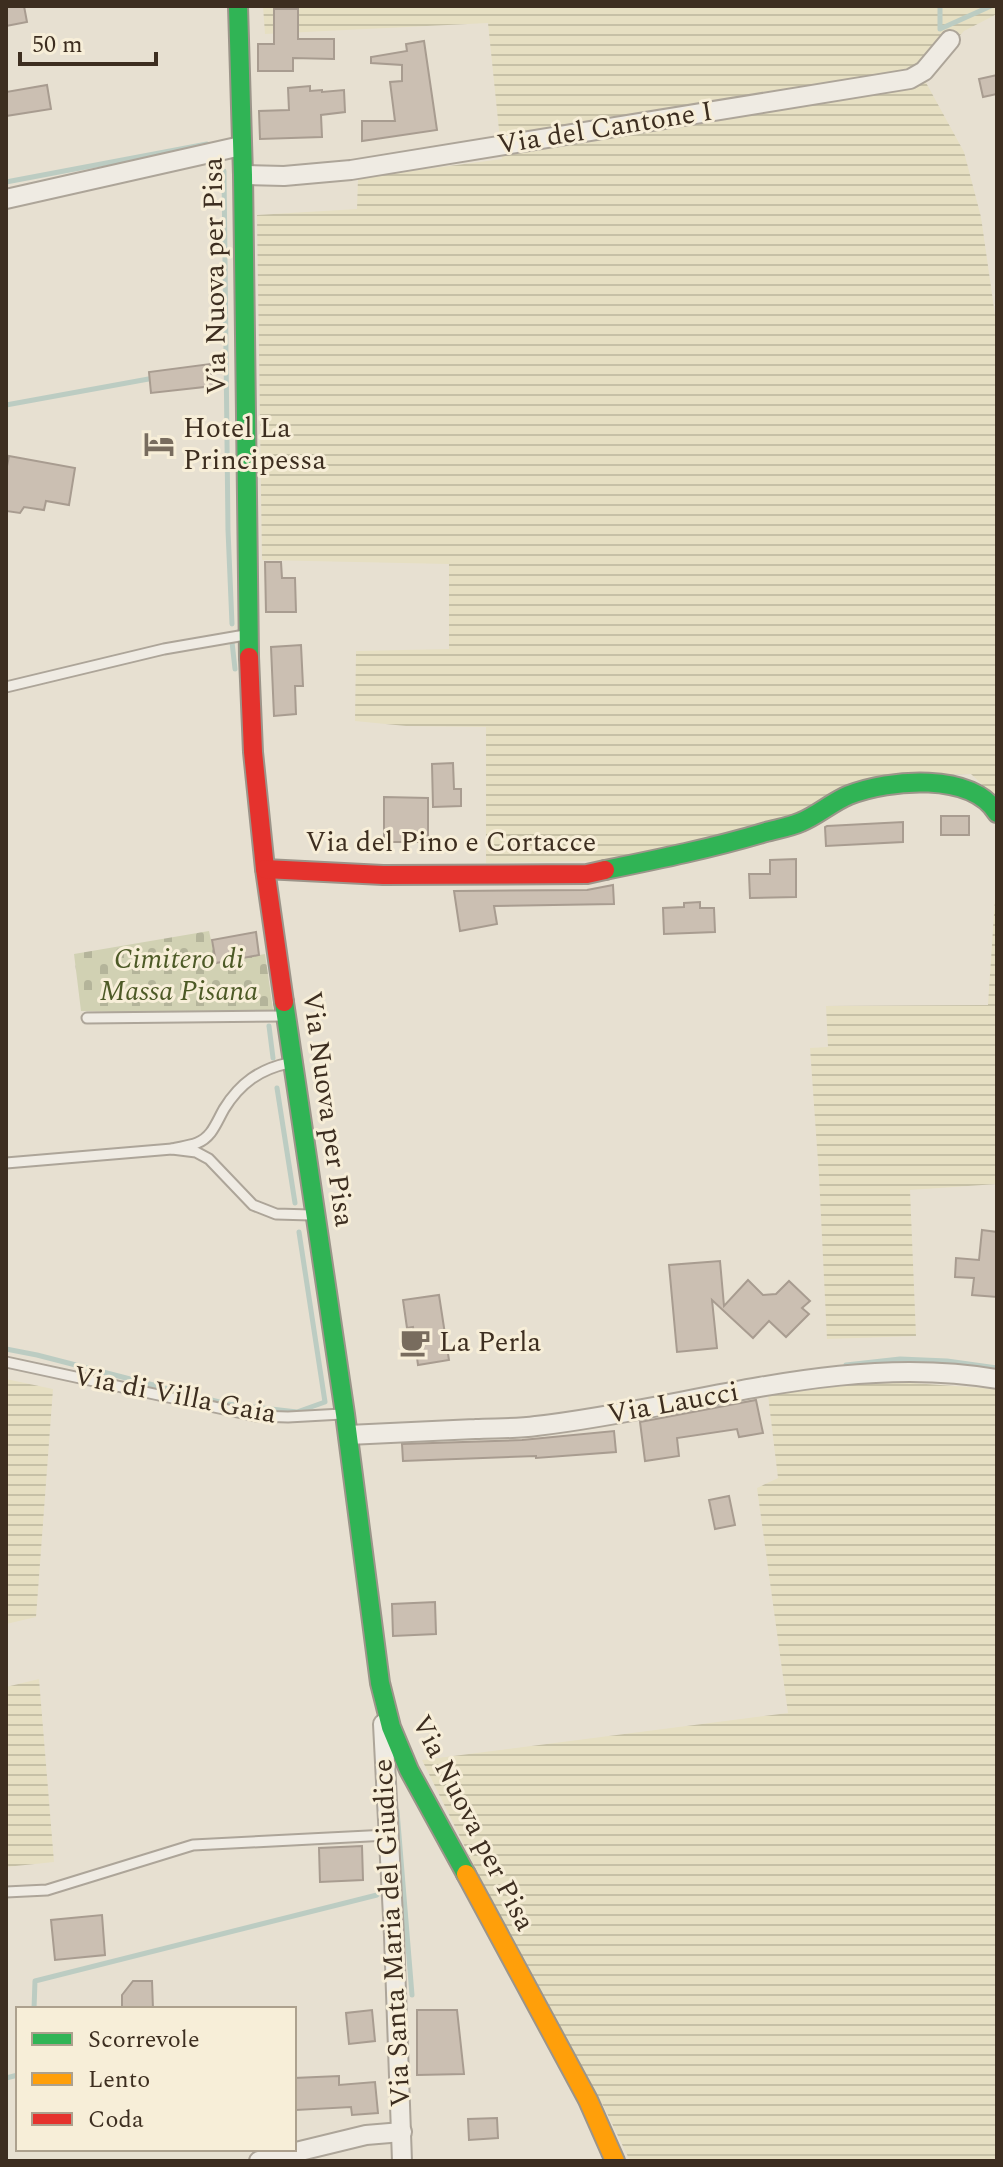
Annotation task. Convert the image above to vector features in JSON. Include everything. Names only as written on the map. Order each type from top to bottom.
[{"type":"main road","name":"Via Nuova per Pisa","points":[[238,6],[248,635],[253,752],[265,869],[385,1706],[409,1770],[588,2100],[615,2161]]},
{"type":"main road","name":"Via del Pino e Cortacce","points":[[265,869],[383,875],[587,874],[716,847],[801,822],[849,795],[878,787],[926,781],[970,790],[990,802],[997,813]]},
{"type":"street","name":"Via del Cantone I","points":[[243,175],[284,176],[351,170],[910,79],[924,71],[950,40]]},
{"type":"street","points":[[6,199],[241,146]]},
{"type":"street","name":"Via Laucci","points":[[348,1435],[535,1426],[814,1378],[874,1372],[969,1374],[997,1379]]},
{"type":"street","name":"Via Santa Maria del Giudice","points":[[385,1706],[382,1732],[402,2161]]},
{"type":"street","points":[[259,2161],[366,2135],[402,2132]]},
{"type":"lane","points":[[6,687],[164,649],[248,635]]},
{"type":"lane","points":[[87,1018],[286,1016]]},
{"type":"lane","points":[[6,1163],[172,1149],[196,1143],[206,1138],[218,1124],[227,1105],[252,1077],[269,1067],[293,1062]]},
{"type":"lane","points":[[172,1149],[196,1152],[209,1159],[253,1205],[276,1214],[315,1215]]},
{"type":"lane","name":"Via di Villa Gaia","points":[[6,1362],[256,1416],[345,1414]]},
{"type":"lane","points":[[6,1892],[47,1890],[193,1845],[388,1835]]},
{"type":"shaded area","points":[[263,6],[997,6],[997,14],[964,31],[929,68],[924,79],[964,152],[981,217],[997,315],[997,799],[971,774],[925,775],[751,830],[601,861],[486,863],[486,727],[406,726],[355,721],[356,651],[449,649],[449,564],[262,560],[257,215],[357,209],[358,178],[502,159],[488,23],[265,34]]},
{"type":"shaded area","points":[[997,869],[997,1184],[910,1190],[916,1336],[827,1339],[810,1048],[828,1047],[826,1006],[988,1005]]},
{"type":"shaded area","points":[[6,1379],[53,1389],[36,1617],[6,1624]]},
{"type":"shaded area","points":[[884,1381],[997,1389],[997,2161],[630,2161],[605,2109],[509,1936],[422,1760],[788,1713],[757,1488],[778,1478],[768,1395]]},
{"type":"shaded area","points":[[39,1679],[54,1862],[6,1867],[6,1687]]},
{"type":"green space","name":"Cimitero di Massa Pisana","points":[[209,931],[216,963],[265,954],[274,1016],[81,1011],[74,954]]},
{"type":"building","points":[[6,6],[24,6],[27,22],[6,26]]},
{"type":"building","points":[[274,9],[298,9],[298,39],[334,39],[334,59],[293,58],[293,71],[258,71],[258,44],[274,44]]},
{"type":"building","points":[[424,41],[437,130],[362,141],[362,121],[395,121],[390,82],[402,81],[402,65],[371,63],[371,57],[407,51],[406,44]]},
{"type":"building","points":[[997,75],[997,94],[983,97],[979,79]]},
{"type":"building","points":[[47,85],[51,109],[6,116],[6,92]]},
{"type":"building","points":[[310,86],[310,91],[344,90],[345,112],[321,115],[322,137],[260,139],[259,111],[289,110],[288,88]]},
{"type":"building","points":[[210,364],[213,386],[151,393],[149,372]]},
{"type":"building","points":[[9,456],[75,468],[69,505],[46,501],[44,510],[24,507],[20,513],[6,511]]},
{"type":"building","points":[[265,562],[281,562],[282,578],[295,578],[296,612],[266,612]]},
{"type":"building","points":[[301,645],[303,686],[295,686],[296,714],[274,716],[271,647]]},
{"type":"building","points":[[453,763],[454,789],[461,789],[461,806],[433,807],[432,764]]},
{"type":"building","points":[[384,797],[428,798],[428,842],[384,842]]},
{"type":"building","points":[[941,816],[969,816],[969,835],[941,835]]},
{"type":"building","points":[[903,822],[903,842],[826,846],[827,826]]},
{"type":"building","points":[[796,859],[796,897],[750,898],[749,874],[770,874],[770,860]]},
{"type":"building","points":[[613,885],[614,904],[494,906],[497,924],[460,931],[454,891],[587,890]]},
{"type":"building","points":[[700,902],[700,908],[714,908],[715,932],[664,934],[663,908]]},
{"type":"building","points":[[256,932],[259,955],[216,963],[212,940]]},
{"type":"building","points":[[982,1230],[997,1232],[997,1297],[972,1295],[974,1278],[955,1277],[956,1258],[979,1260]]},
{"type":"building","points":[[720,1261],[724,1306],[748,1280],[763,1295],[776,1294],[789,1281],[810,1301],[802,1308],[809,1314],[786,1337],[769,1321],[753,1338],[712,1300],[717,1348],[677,1352],[669,1265]]},
{"type":"building","points":[[439,1295],[449,1360],[418,1365],[413,1327],[407,1328],[403,1300]]},
{"type":"building","points":[[756,1400],[763,1433],[739,1437],[737,1429],[677,1438],[679,1456],[645,1461],[640,1422]]},
{"type":"building","points":[[614,1431],[616,1452],[536,1458],[403,1461],[402,1444],[522,1440]]},
{"type":"building","points":[[729,1496],[735,1525],[715,1529],[709,1500]]},
{"type":"building","points":[[435,1602],[436,1634],[393,1636],[392,1604]]},
{"type":"building","points":[[362,1846],[363,1880],[320,1882],[319,1848]]},
{"type":"building","points":[[102,1915],[105,1955],[55,1960],[51,1920]]},
{"type":"building","points":[[133,1981],[152,1981],[153,2007],[122,2007],[122,1995]]},
{"type":"building","points":[[372,2010],[375,2041],[349,2044],[346,2013]]},
{"type":"building","points":[[417,2010],[457,2010],[464,2074],[417,2075]]},
{"type":"building","points":[[339,2076],[339,2085],[375,2082],[378,2113],[352,2115],[351,2107],[296,2110],[296,2078]]},
{"type":"building","points":[[497,2118],[498,2138],[469,2140],[468,2119]]},
{"type":"waterway","points":[[940,6],[940,29],[991,6]]},
{"type":"waterway","points":[[6,182],[207,144]]},
{"type":"waterway","points":[[224,171],[232,624]]},
{"type":"waterway","points":[[207,370],[226,367]]},
{"type":"waterway","points":[[6,405],[154,378]]},
{"type":"waterway","points":[[232,642],[235,669]]},
{"type":"waterway","points":[[269,1026],[273,1058]]},
{"type":"waterway","points":[[277,1088],[295,1203]]},
{"type":"waterway","points":[[6,1349],[227,1404],[297,1412],[325,1402],[299,1232]]},
{"type":"waterway","points":[[846,1365],[900,1359],[997,1368]]},
{"type":"waterway","points":[[397,1811],[412,1995]]},
{"type":"waterway","points":[[34,2007],[35,1981],[377,1895]]},
{"type":"waterway","points":[[6,2078],[16,2076]]},
{"type":"traffic: fast","points":[[238,6],[249,657]]},
{"type":"traffic: fast","points":[[605,870],[792,825],[849,795],[886,785],[950,785],[985,800],[997,813]]},
{"type":"traffic: fast","points":[[284,1002],[345,1414],[380,1683],[391,1727],[409,1770],[466,1874]]},
{"type":"traffic: slow","points":[[466,1874],[588,2100],[615,2161]]},
{"type":"traffic: jam","points":[[249,657],[253,752],[265,869],[284,1002]]},
{"type":"traffic: jam","points":[[265,869],[383,875],[587,874],[605,870]]},
{"type":"place","name":"Hotel La Principessa","points":[[159,444]]},
{"type":"place","name":"La Perla","points":[[415,1342]]}]
